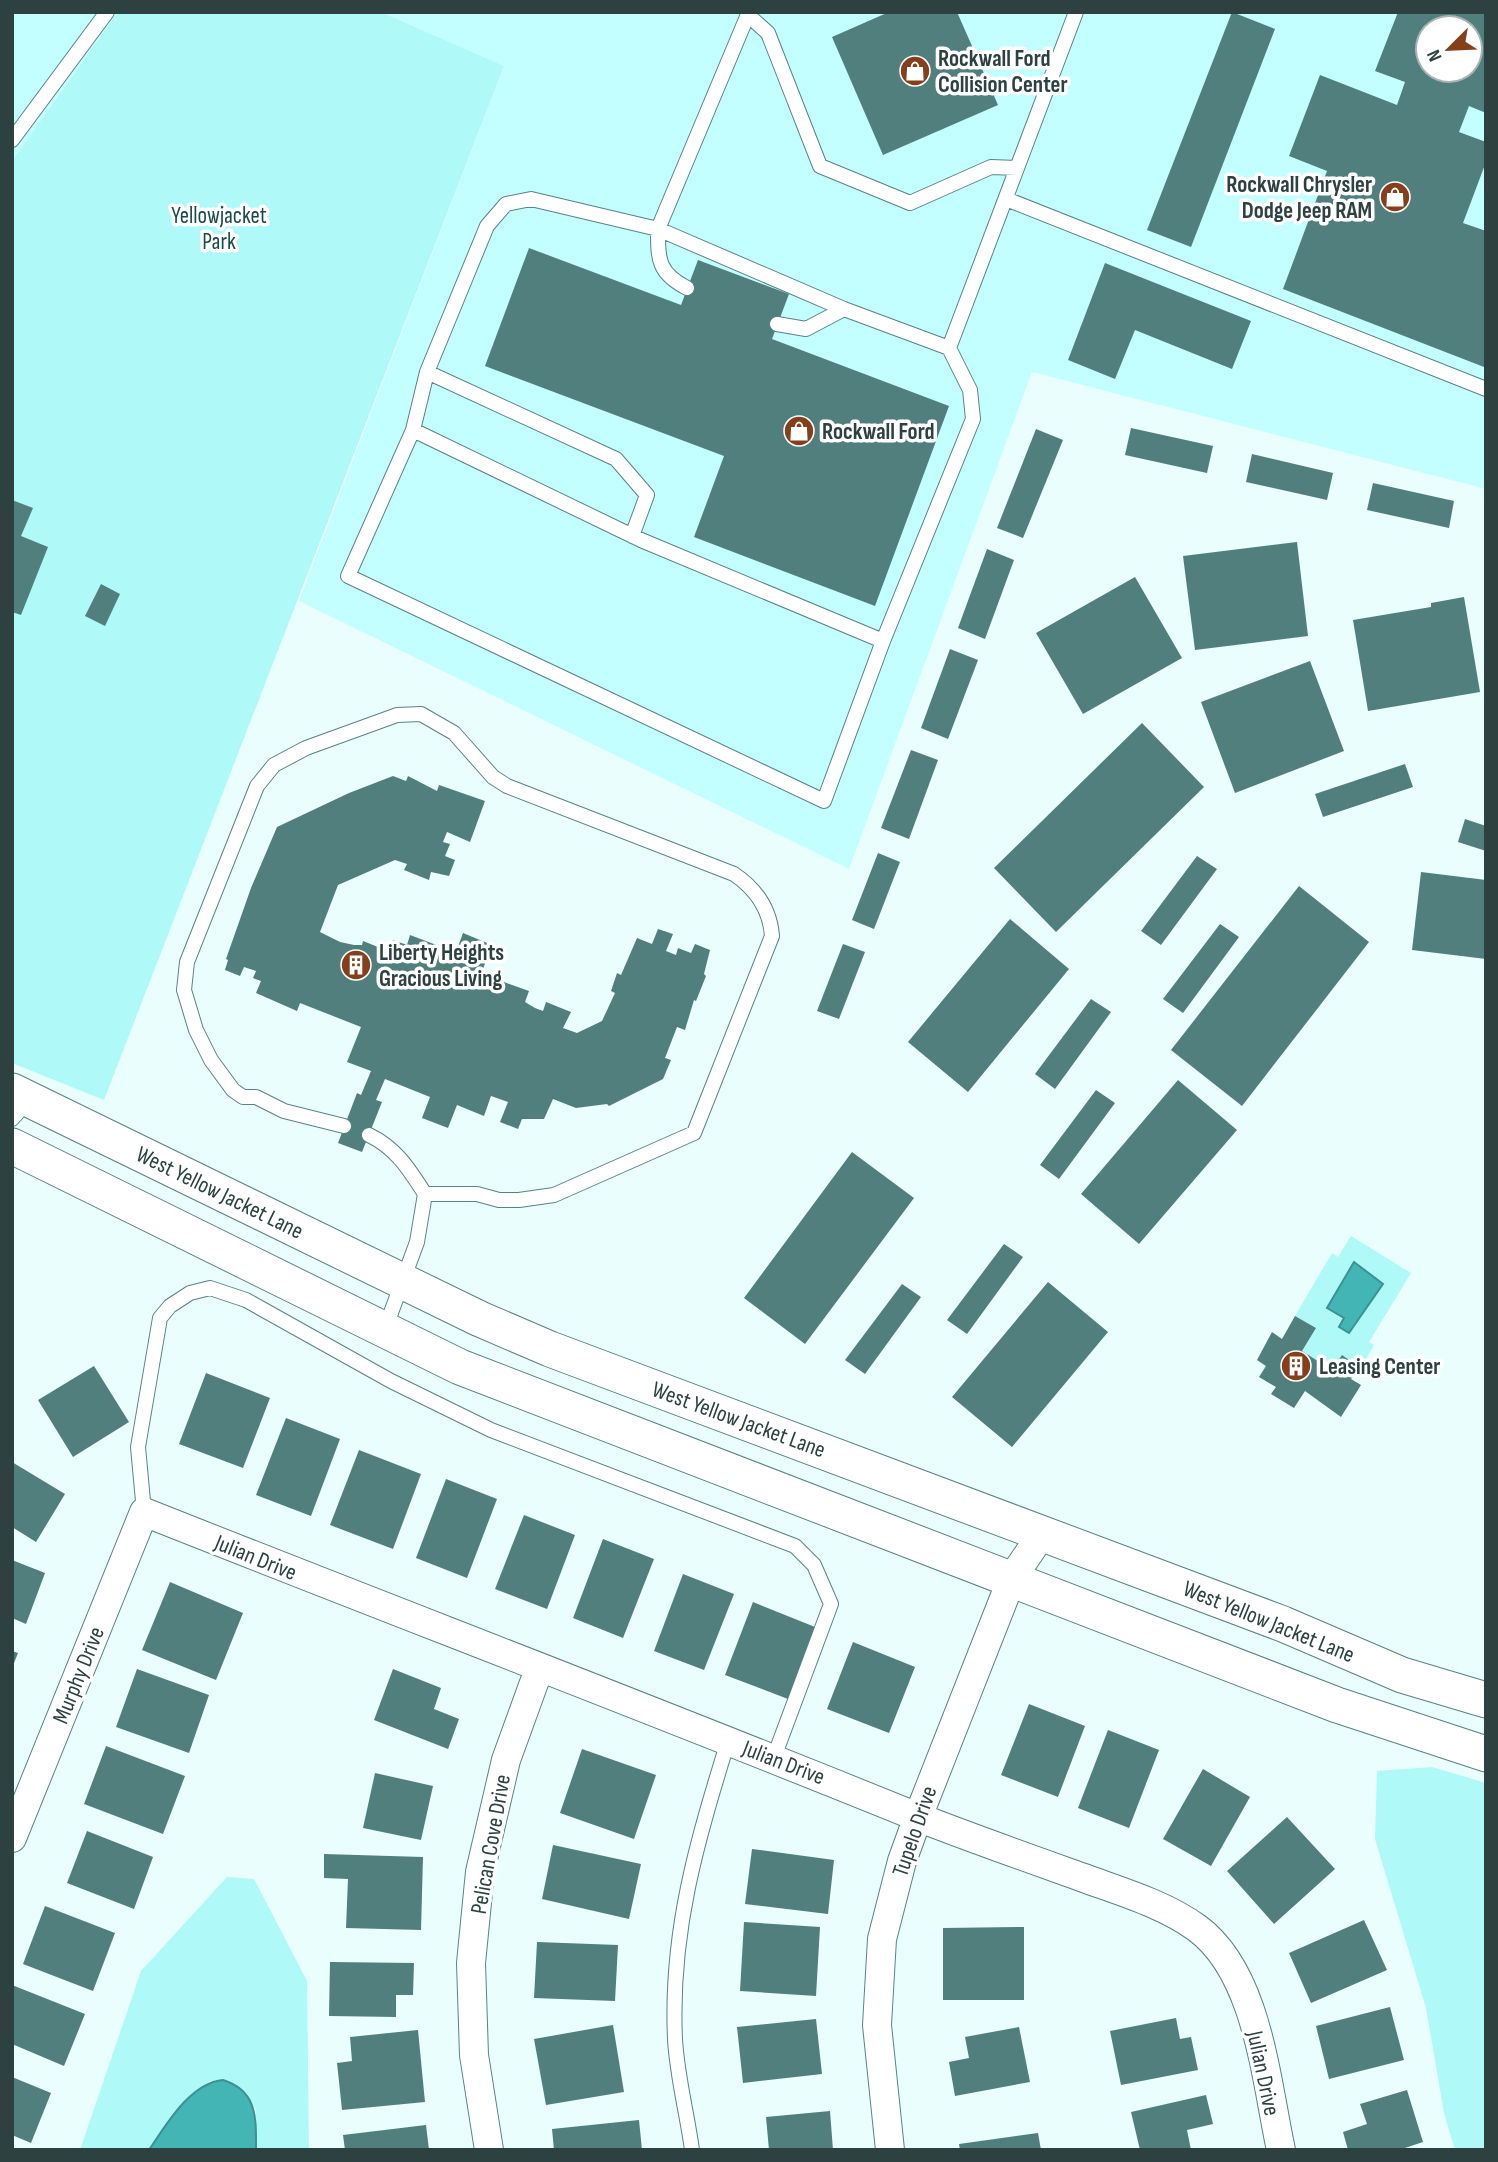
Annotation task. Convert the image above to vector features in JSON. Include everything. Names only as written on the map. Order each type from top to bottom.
[{"type":"street","name":"West Yellow Jacket Lane","points":[[18,1103],[550,1349],[1283,1623],[1402,1675],[1486,1700]]},
{"type":"street","points":[[12,1146],[460,1367],[825,1511],[1012,1578],[1337,1704],[1486,1754]]},
{"type":"street","name":"Julian Drive","points":[[144,1512],[540,1669],[774,1757],[918,1817],[1149,1902],[1199,1929],[1243,1987],[1253,2020],[1281,2150]]},
{"type":"street","name":"Murphy Drive","points":[[12,1838],[144,1512]]},
{"type":"street","name":"Tupelo Drive","points":[[890,2150],[877,2025],[882,1939],[902,1861],[1012,1578],[1042,1534]]},
{"type":"street","name":"Pelican Cove Drive","points":[[489,2150],[474,2055],[471,1963],[480,1872],[506,1760],[540,1669]]},
{"type":"lane","points":[[12,140],[107,12]]},
{"type":"lane","points":[[687,288],[668,278],[658,257],[658,229],[748,13],[768,33],[820,166],[910,203],[991,167],[1017,168]]},
{"type":"lane","points":[[949,348],[1074,13]]},
{"type":"lane","points":[[531,199],[658,229],[844,309],[949,348],[970,390],[973,419],[883,641],[824,801],[348,576],[413,430],[427,372],[487,226],[506,204],[531,199]]},
{"type":"lane","points":[[1006,199],[1486,389]]},
{"type":"lane","points":[[777,324],[806,329],[844,309]]},
{"type":"lane","points":[[427,372],[616,459],[647,495],[632,536]]},
{"type":"lane","points":[[413,430],[632,536],[883,641]]},
{"type":"lane","points":[[344,1126],[284,1111],[256,1097],[243,1097],[233,1090],[211,1060],[196,1030],[184,990],[187,962],[257,786],[274,765],[353,729],[397,715],[421,714],[454,733],[493,777],[508,786],[734,874],[749,885],[767,913],[772,936],[694,1133],[546,1196],[499,1200],[477,1194],[425,1194]]},
{"type":"lane","points":[[369,1135],[384,1142],[405,1162],[425,1194],[417,1242],[384,1330]]},
{"type":"lane","points":[[144,1512],[138,1447],[160,1318],[170,1306],[190,1293],[210,1288],[246,1300],[391,1381],[491,1430],[795,1546],[814,1565],[831,1604],[774,1757]]},
{"type":"lane","points":[[692,2150],[675,2040],[681,1917],[691,1861],[727,1741]]},
{"type":"shaded area","points":[[12,12],[118,12],[12,161]]},
{"type":"shaded area","points":[[381,12],[1486,12],[1486,489],[1032,372],[849,869],[299,601],[504,66]]},
{"type":"shaded area","points":[[1354,1262],[1383,1284],[1349,1333],[1339,1327],[1344,1318],[1327,1308]]},
{"type":"shaded area","points":[[223,2080],[243,2091],[253,2107],[256,2150],[149,2150],[171,2118],[190,2097],[211,2083]]},
{"type":"green space","name":"Yellowjacket Park","points":[[118,12],[381,12],[504,66],[104,1100],[12,1063],[12,161]]},
{"type":"green space","points":[[1351,1236],[1411,1273],[1369,1342],[1374,1345],[1361,1368],[1342,1356],[1332,1370],[1302,1351],[1316,1328],[1295,1316],[1332,1253],[1338,1257]]},
{"type":"green space","points":[[1432,1767],[1486,1783],[1486,2150],[1455,2150],[1444,2113],[1426,2008],[1375,1839],[1377,1771]]},
{"type":"green space","points":[[227,1877],[254,1879],[307,1981],[309,2150],[256,2150],[256,2110],[246,2092],[210,2081],[171,2119],[149,2150],[80,2150],[141,1971]]},
{"type":"building","name":"Rockwall Ford Collision Center","points":[[889,12],[957,12],[998,105],[883,155],[832,37]]},
{"type":"building","points":[[1232,12],[1275,29],[1191,247],[1147,230]]},
{"type":"building","name":"Rockwall Chrysler Dodge Jeep RAM","points":[[1398,12],[1486,12],[1486,113],[1469,106],[1459,132],[1486,142],[1486,162],[1463,223],[1486,231],[1484,367],[1283,289],[1327,171],[1289,156],[1320,75],[1397,105],[1405,82],[1375,71]]},
{"type":"building","name":"Rockwall Ford","points":[[529,248],[681,305],[698,260],[789,294],[772,339],[949,406],[875,606],[694,537],[724,456],[485,366]]},
{"type":"building","points":[[1105,263],[1251,321],[1232,369],[1135,330],[1115,379],[1068,360]]},
{"type":"building","points":[[1131,428],[1213,446],[1207,473],[1125,455]]},
{"type":"building","points":[[1036,429],[1063,440],[1023,538],[997,528]]},
{"type":"building","points":[[1252,454],[1333,473],[1327,500],[1246,482]]},
{"type":"building","points":[[1373,483],[1454,501],[1449,528],[1367,510]]},
{"type":"building","points":[[12,500],[33,508],[21,536],[48,547],[21,615],[12,612]]},
{"type":"building","points":[[1297,542],[1308,636],[1195,650],[1183,556]]},
{"type":"building","points":[[987,549],[1014,560],[985,639],[958,628]]},
{"type":"building","points":[[1135,577],[1182,658],[1083,714],[1036,633]]},
{"type":"building","points":[[101,584],[120,594],[105,626],[85,616]]},
{"type":"building","points":[[1464,597],[1480,692],[1368,711],[1353,620],[1431,607],[1431,603]]},
{"type":"building","points":[[950,649],[978,660],[948,739],[921,728]]},
{"type":"building","points":[[1310,661],[1344,751],[1235,793],[1201,702]]},
{"type":"building","points":[[1142,723],[1204,787],[1056,932],[994,868]]},
{"type":"building","points":[[911,750],[938,760],[909,839],[881,828]]},
{"type":"building","points":[[1405,764],[1413,787],[1323,817],[1315,794]]},
{"type":"building","name":"Liberty Heights Gracious Living","points":[[393,776],[406,781],[408,776],[437,791],[439,785],[485,801],[470,842],[447,832],[443,842],[450,844],[445,856],[455,860],[449,876],[431,872],[429,880],[404,870],[407,864],[395,860],[338,885],[320,932],[340,942],[362,945],[363,941],[388,951],[393,940],[407,945],[410,935],[447,949],[443,960],[452,963],[463,933],[492,945],[481,974],[529,991],[525,1002],[535,1008],[543,1011],[546,1002],[571,1012],[563,1028],[577,1033],[602,1021],[615,993],[611,991],[617,973],[621,975],[637,938],[652,944],[658,929],[673,934],[666,951],[676,955],[678,948],[691,953],[695,944],[710,950],[704,974],[706,976],[696,1001],[694,1000],[685,1030],[677,1027],[665,1058],[671,1060],[663,1079],[609,1106],[607,1104],[576,1108],[553,1099],[544,1119],[522,1119],[518,1129],[500,1122],[508,1102],[491,1096],[484,1116],[457,1105],[448,1128],[422,1118],[430,1097],[385,1079],[376,1100],[382,1102],[362,1152],[338,1143],[357,1093],[361,1095],[371,1071],[347,1062],[361,1027],[300,1003],[297,1011],[256,993],[261,981],[253,978],[256,971],[244,967],[240,976],[225,970],[226,959],[251,888],[277,827],[349,793]]},
{"type":"building","points":[[1465,819],[1486,826],[1486,851],[1458,842]]},
{"type":"building","points":[[878,853],[900,862],[874,929],[852,920]]},
{"type":"building","points":[[1197,856],[1217,869],[1161,945],[1141,931]]},
{"type":"building","points":[[1421,872],[1486,880],[1486,959],[1412,950]]},
{"type":"building","points":[[1299,886],[1369,942],[1242,1106],[1171,1050]]},
{"type":"building","points":[[1010,919],[1069,969],[968,1092],[908,1042]]},
{"type":"building","points":[[1220,924],[1239,937],[1183,1013],[1163,999]]},
{"type":"building","points":[[843,944],[865,952],[839,1019],[817,1011]]},
{"type":"building","points":[[1091,999],[1111,1012],[1055,1089],[1035,1074]]},
{"type":"building","points":[[1178,1080],[1237,1130],[1139,1244],[1081,1194]]},
{"type":"building","points":[[1096,1090],[1115,1103],[1059,1179],[1040,1165]]},
{"type":"building","points":[[852,1152],[914,1198],[805,1344],[744,1298]]},
{"type":"building","points":[[1004,1244],[1023,1257],[967,1334],[947,1320]]},
{"type":"building","points":[[1048,1282],[1108,1332],[1012,1447],[952,1397]]},
{"type":"building","points":[[902,1284],[921,1297],[865,1374],[845,1360]]},
{"type":"building","name":"Leasing Center","points":[[1295,1316],[1316,1328],[1302,1351],[1332,1370],[1342,1355],[1359,1367],[1351,1379],[1361,1385],[1341,1417],[1305,1391],[1294,1408],[1271,1394],[1276,1387],[1259,1377],[1266,1366],[1257,1360],[1272,1332],[1282,1339]]},
{"type":"building","points":[[94,1366],[129,1422],[73,1457],[38,1400]]},
{"type":"building","points":[[206,1373],[270,1398],[243,1468],[179,1444]]},
{"type":"building","points":[[286,1418],[340,1439],[311,1516],[256,1495]]},
{"type":"building","points":[[359,1450],[421,1474],[393,1549],[330,1525]]},
{"type":"building","points":[[12,1462],[65,1494],[36,1542],[12,1527]]},
{"type":"building","points":[[446,1479],[497,1499],[467,1578],[416,1558]]},
{"type":"building","points":[[524,1515],[575,1535],[547,1609],[495,1589]]},
{"type":"building","points":[[603,1539],[654,1559],[623,1638],[573,1618]]},
{"type":"building","points":[[12,1560],[45,1573],[26,1624],[12,1618]]},
{"type":"building","points":[[683,1574],[734,1594],[704,1670],[654,1651]]},
{"type":"building","points":[[170,1582],[243,1613],[216,1680],[142,1650]]},
{"type":"building","points":[[753,1602],[815,1627],[788,1699],[725,1675]]},
{"type":"building","points":[[853,1642],[915,1667],[889,1733],[827,1709]]},
{"type":"building","points":[[12,1651],[18,1653],[12,1668]]},
{"type":"building","points":[[137,1669],[209,1695],[189,1753],[116,1727]]},
{"type":"building","points":[[393,1669],[441,1688],[434,1709],[459,1719],[448,1749],[374,1720]]},
{"type":"building","points":[[1029,1704],[1085,1726],[1058,1797],[1001,1775]]},
{"type":"building","points":[[1108,1730],[1159,1750],[1129,1828],[1078,1808]]},
{"type":"building","points":[[106,1746],[185,1776],[163,1834],[84,1804]]},
{"type":"building","points":[[582,1749],[656,1775],[634,1839],[560,1813]]},
{"type":"building","points":[[1203,1769],[1250,1797],[1211,1866],[1163,1839]]},
{"type":"building","points":[[375,1773],[433,1786],[421,1840],[363,1828]]},
{"type":"building","points":[[1287,1817],[1335,1869],[1274,1924],[1227,1871]]},
{"type":"building","points":[[87,1831],[153,1857],[134,1909],[67,1883]]},
{"type":"building","points":[[553,1845],[641,1864],[629,1919],[542,1899]]},
{"type":"building","points":[[752,1849],[834,1860],[828,1914],[745,1904]]},
{"type":"building","points":[[324,1854],[423,1857],[421,1930],[346,1928],[348,1879],[324,1878]]},
{"type":"building","points":[[45,1906],[115,1933],[93,1991],[23,1964]]},
{"type":"building","points":[[1364,1920],[1387,1970],[1311,2003],[1289,1953]]},
{"type":"building","points":[[744,1922],[820,1927],[816,1996],[740,1991]]},
{"type":"building","points":[[1024,1927],[1024,2000],[943,2000],[943,1928]]},
{"type":"building","points":[[537,1942],[618,1945],[615,2001],[534,1998]]},
{"type":"building","points":[[330,1962],[414,1963],[413,1995],[396,1995],[396,2017],[329,2016]]},
{"type":"building","points":[[12,1985],[85,2014],[64,2066],[12,2044]]},
{"type":"building","points":[[1390,2007],[1404,2060],[1329,2079],[1316,2026]]},
{"type":"building","points":[[1176,2018],[1180,2039],[1191,2037],[1198,2070],[1121,2085],[1110,2031]]},
{"type":"building","points":[[816,2019],[822,2074],[743,2083],[737,2027]]},
{"type":"building","points":[[613,2025],[624,2092],[546,2105],[534,2039]]},
{"type":"building","points":[[1019,2027],[1030,2082],[955,2096],[949,2062],[969,2058],[965,2037]]},
{"type":"building","points":[[418,2030],[425,2102],[342,2110],[337,2063],[352,2061],[350,2037]]},
{"type":"building","points":[[12,2077],[51,2093],[31,2143],[12,2135]]},
{"type":"building","points":[[1407,2090],[1423,2142],[1399,2150],[1348,2150],[1343,2132],[1367,2124],[1360,2104]]},
{"type":"building","points":[[1206,2095],[1213,2124],[1187,2130],[1191,2150],[1140,2150],[1131,2112]]},
{"type":"building","points":[[830,2111],[833,2150],[769,2150],[766,2117]]},
{"type":"building","points":[[639,2120],[642,2150],[554,2150],[552,2129]]},
{"type":"building","points":[[426,2125],[429,2150],[345,2150],[343,2135]]},
{"type":"building","points":[[1038,2133],[1041,2150],[960,2150],[959,2144]]},
{"type":"place","name":"Rockwall Ford Collision Center","points":[[915,71]]},
{"type":"place","name":"Rockwall Chrysler Dodge Jeep RAM","points":[[1395,197]]},
{"type":"place","name":"Rockwall Ford","points":[[799,431]]},
{"type":"place","name":"Liberty Heights Gracious Living","points":[[356,965]]},
{"type":"place","name":"Leasing Center","points":[[1296,1366]]}]
